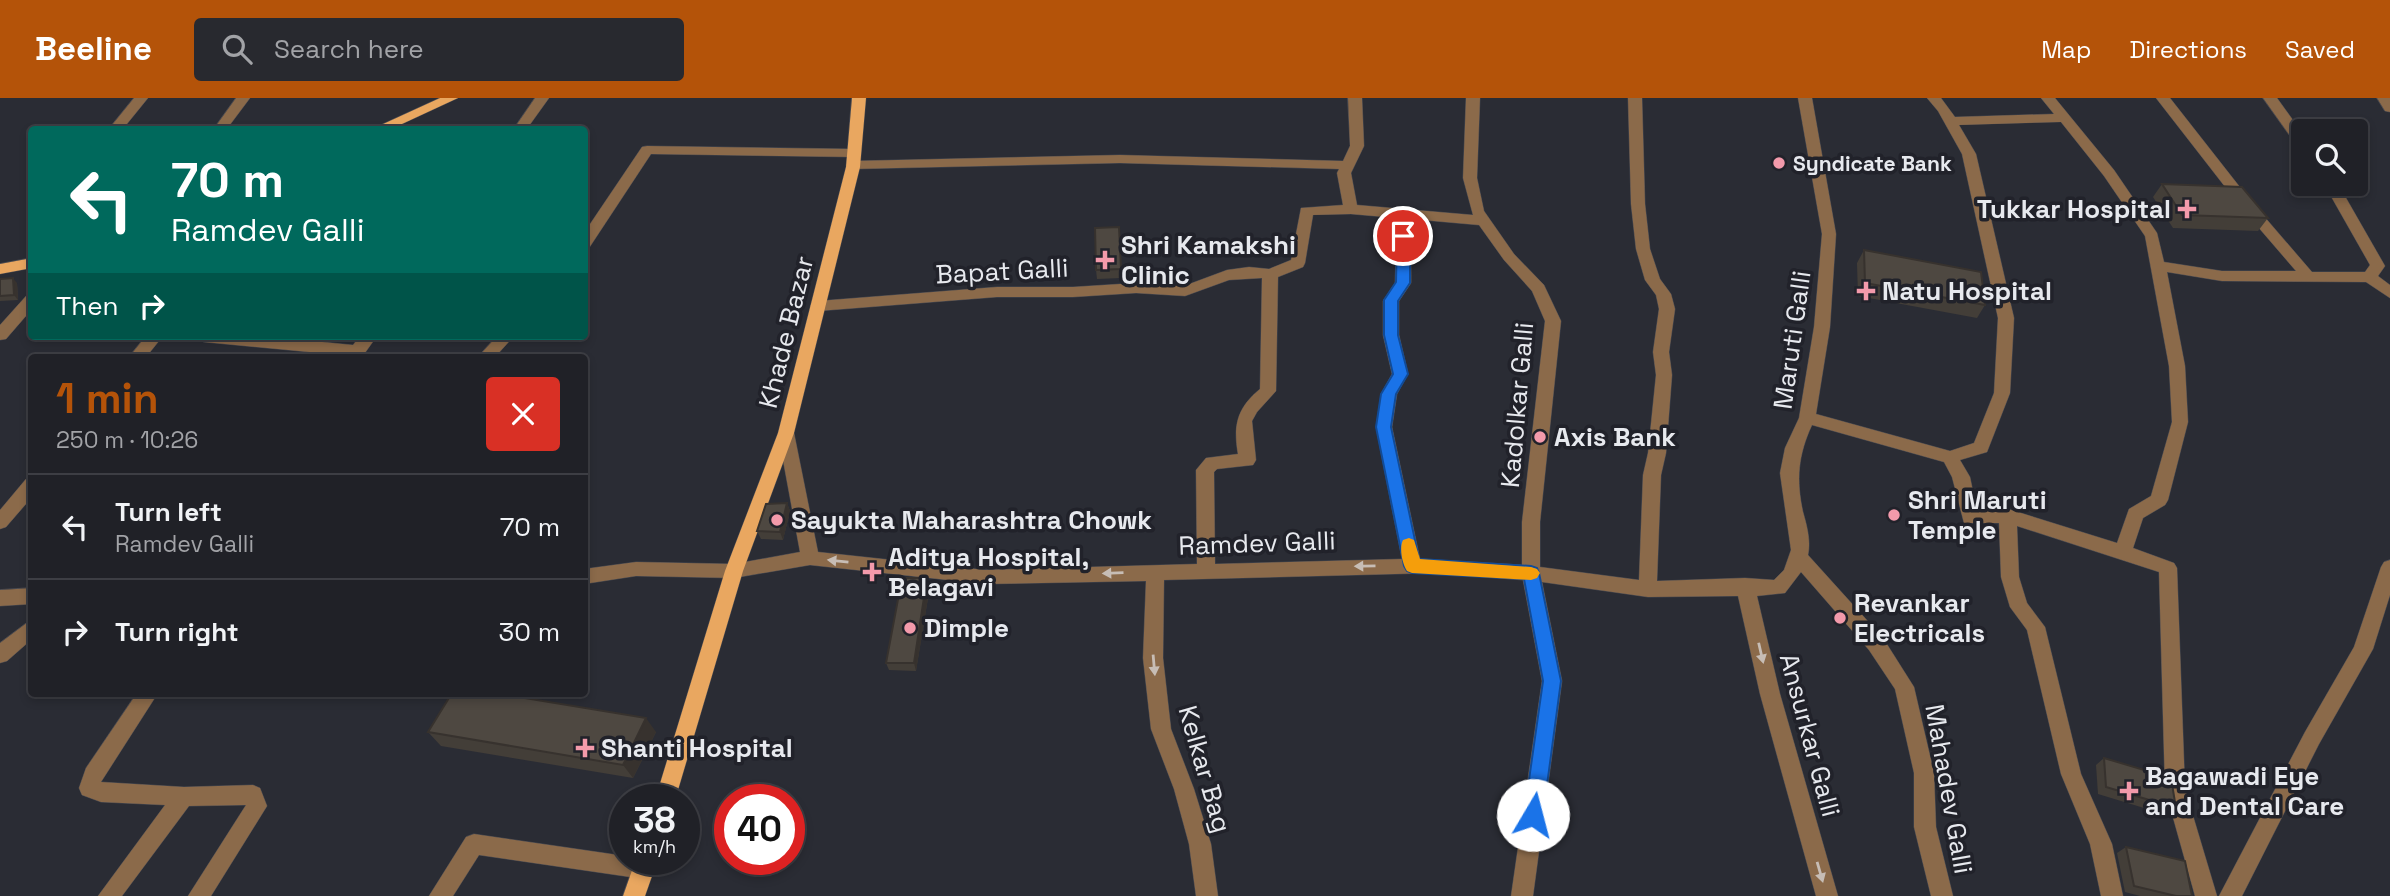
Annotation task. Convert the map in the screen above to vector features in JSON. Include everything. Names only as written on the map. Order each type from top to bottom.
[{"type":"main road","points":[[385,126],[451,98]]},
{"type":"main road","name":"Khade Bazar","points":[[669,784],[734,571],[786,433],[853,159],[859,98]]},
{"type":"main road","points":[[0,269],[28,263]]},
{"type":"main road","points":[[634,896],[641,875]]},
{"type":"street","points":[[117,126],[141,98]]},
{"type":"street","points":[[222,126],[243,98]]},
{"type":"street","points":[[522,126],[542,98]]},
{"type":"street","points":[[1351,209],[1344,173],[1357,146],[1356,98]]},
{"type":"street","name":"Kadolkar Galli","points":[[1474,98],[1470,178],[1478,211],[1509,257],[1539,289],[1553,321],[1531,522],[1531,573],[1552,681],[1522,896]]},
{"type":"street","points":[[1635,98],[1638,205],[1643,249],[1653,280],[1663,294],[1667,309],[1661,352],[1664,375],[1657,453],[1651,475],[1648,589]]},
{"type":"street","name":"Maruti Galli","points":[[1801,560],[1789,479],[1796,439],[1807,418],[1822,327],[1829,234],[1805,98]]},
{"type":"street","points":[[1807,418],[1951,457],[1981,447],[2002,393],[2006,318],[1969,154],[1951,121],[1934,98]]},
{"type":"street","points":[[2048,98],[2109,173],[2152,236],[2178,366],[2180,422],[2159,500],[2135,514],[2123,552]]},
{"type":"street","points":[[2163,98],[2245,203],[2307,275]]},
{"type":"street","points":[[2270,98],[2291,127]]},
{"type":"street","points":[[2384,98],[2390,108]]},
{"type":"street","points":[[1951,121],[2065,118]]},
{"type":"street","points":[[588,239],[647,150],[853,159],[1120,159],[1348,165]]},
{"type":"street","points":[[2338,196],[2378,266],[2369,277]]},
{"type":"street","points":[[1206,570],[1205,470],[1212,463],[1247,460],[1241,424],[1253,403],[1268,391],[1270,274],[1298,263],[1307,211],[1351,209],[1484,221]]},
{"type":"street","points":[[1404,213],[1403,283],[1391,300],[1391,335],[1400,374],[1389,394],[1384,427],[1412,566]]},
{"type":"street","points":[[2158,266],[2222,276],[2369,277],[2388,293]]},
{"type":"street","name":"Bapat Galli","points":[[818,306],[997,292],[1073,292],[1136,288],[1185,291],[1227,275],[1249,272],[1270,274]]},
{"type":"street","points":[[0,335],[25,318]]},
{"type":"street","points":[[140,354],[152,340]]},
{"type":"street","points":[[238,340],[355,354],[366,340]]},
{"type":"street","points":[[489,354],[502,340]]},
{"type":"street","points":[[786,433],[810,558]]},
{"type":"street","points":[[1951,457],[1962,477],[1970,518],[2008,516],[2168,568],[2175,789],[2206,896]]},
{"type":"street","points":[[0,522],[28,489]]},
{"type":"street","points":[[2008,516],[2010,577],[2019,607],[2036,627],[2071,774],[2101,844],[2112,896]]},
{"type":"street","name":"Ramdev Galli","points":[[588,576],[636,569],[734,571],[810,558],[985,577],[1412,566],[1531,573],[1648,589],[1745,586]]},
{"type":"street","points":[[1745,586],[1778,588],[1791,576],[1801,560]]},
{"type":"street","name":"Mahadev Galli","points":[[1801,560],[1876,644],[1904,687],[1924,773],[1925,827],[1941,896]]},
{"type":"street","points":[[2231,896],[2312,738],[2363,649],[2390,567]]},
{"type":"street","name":"Kelkar Bag","points":[[1155,572],[1153,658],[1161,729],[1184,789],[1200,844],[1207,896]]},
{"type":"street","name":"Ansurkar Galli","points":[[1745,586],[1770,694],[1827,896]]},
{"type":"street","points":[[0,597],[28,596]]},
{"type":"street","points":[[0,655],[28,630]]},
{"type":"street","points":[[145,697],[93,775],[89,788],[101,792],[184,797],[253,795],[257,806],[199,896]]},
{"type":"street","points":[[108,896],[184,797]]},
{"type":"street","points":[[440,896],[474,844],[609,860]]},
{"type":"building","points":[[2162,184],[2242,187],[2268,218],[2182,215]]},
{"type":"building","points":[[1119,227],[1121,269],[1096,270],[1095,228]]},
{"type":"building","points":[[1864,250],[1981,272],[1985,305],[1865,283]]},
{"type":"building","points":[[13,278],[14,295],[0,296],[0,279]]},
{"type":"building","points":[[787,503],[780,532],[757,531],[766,504]]},
{"type":"building","name":"Dimple","points":[[902,578],[927,578],[914,663],[886,663]]},
{"type":"building","points":[[450,697],[519,697],[646,718],[623,765],[428,732]]},
{"type":"building","points":[[2104,758],[2171,778],[2176,808],[2106,787]]},
{"type":"building","points":[[2126,847],[2185,861],[2192,896],[2176,896],[2134,886]]},
{"type":"slow traffic","points":[[1409,545],[1412,566],[1531,573]]},
{"type":"place","name":"Syndicate Bank","points":[[1779,163]]},
{"type":"place","name":"Tukkar Hospital","points":[[2187,209]]},
{"type":"place","name":"Shri Kamakshi Clinic","points":[[1105,260]]},
{"type":"place","name":"Natu Hospital","points":[[1866,291]]},
{"type":"place","name":"Axis Bank","points":[[1540,437]]},
{"type":"place","name":"Shri Maruti Temple","points":[[1894,515]]},
{"type":"place","name":"Sayukta Maharashtra Chowk","points":[[777,520]]},
{"type":"place","name":"Aditya Hospital, Belagavi","points":[[872,572]]},
{"type":"place","name":"Revankar Electricals","points":[[1840,618]]},
{"type":"place","name":"Dimple","points":[[910,628]]},
{"type":"place","name":"Shanti Hospital","points":[[585,748]]},
{"type":"place","name":"Bagawadi Eye and Dental Care","points":[[2129,791]]},
{"type":"route","points":[[1403,236],[1403,283],[1391,300],[1391,335],[1400,374],[1389,394],[1384,427],[1412,566],[1531,573],[1552,681],[1533,815]]}]
